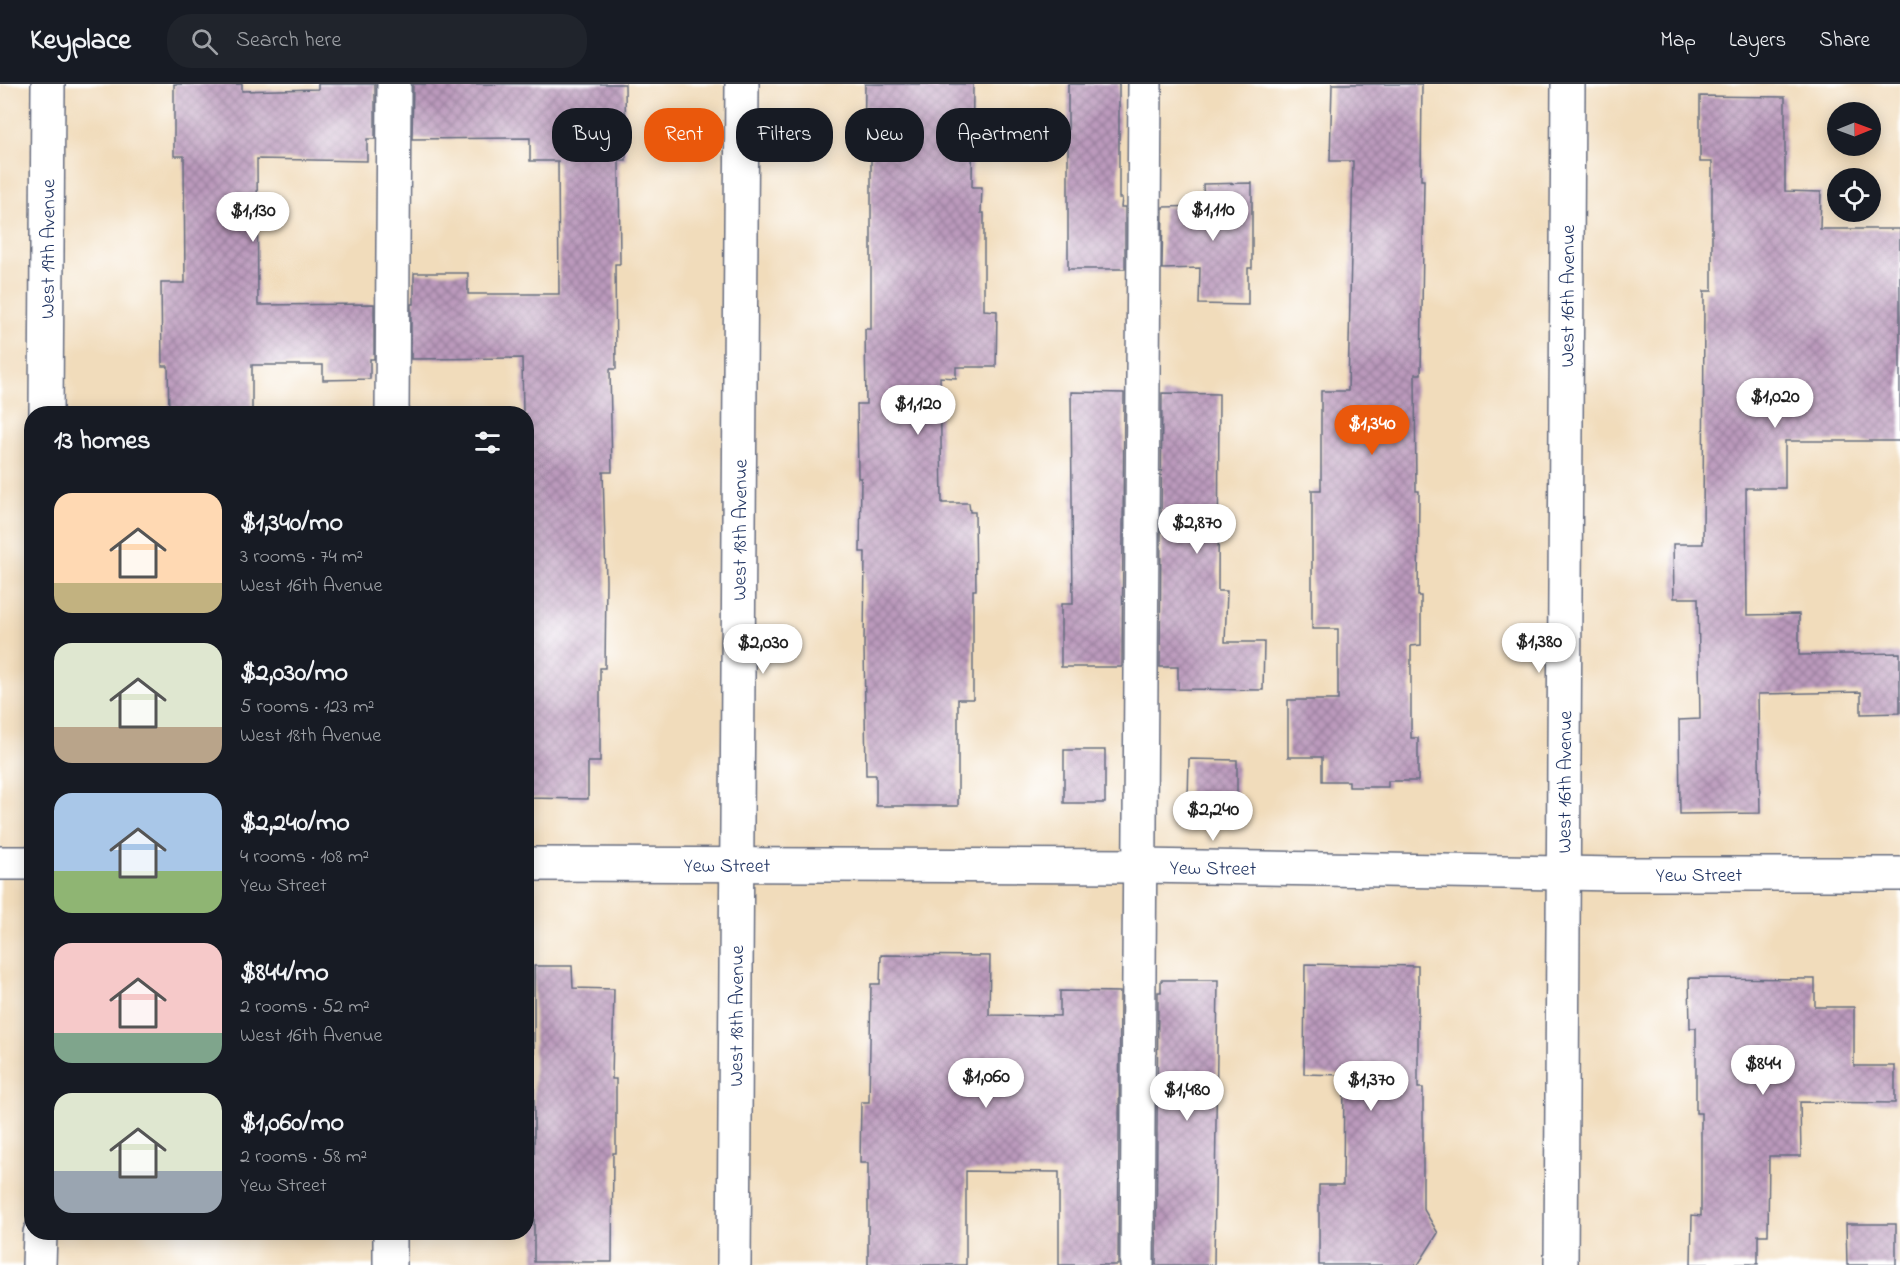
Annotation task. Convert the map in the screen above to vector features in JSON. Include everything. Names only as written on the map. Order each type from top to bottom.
[{"type":"street","name":"West 19th Avenue","points":[[46,406],[48,84]]},
{"type":"street","points":[[392,406],[394,84]]},
{"type":"street","name":"West 18th Avenue","points":[[734,1265],[742,84]]},
{"type":"street","points":[[1137,1265],[1145,84]]},
{"type":"street","name":"West 16th Avenue","points":[[1561,1265],[1568,84]]},
{"type":"street","points":[[0,863],[24,863]]},
{"type":"street","name":"Yew Street","points":[[534,864],[1140,866],[1564,873],[1900,874]]},
{"type":"street","points":[[39,1265],[40,1240]]},
{"type":"street","points":[[390,1240],[390,1265]]},
{"type":"building","points":[[174,84],[242,84],[242,91],[318,89],[318,84],[375,84],[375,139],[367,139],[367,161],[257,159],[258,305],[374,304],[374,359],[370,359],[370,379],[323,380],[323,365],[252,365],[252,406],[169,406],[168,366],[162,366],[161,283],[185,283],[184,156],[174,156]]},
{"type":"building","points":[[413,84],[625,84],[625,108],[552,108],[552,161],[530,161],[530,138],[412,139]]},
{"type":"building","points":[[865,84],[973,84],[973,108],[936,108],[936,162],[972,162],[972,187],[982,187],[984,310],[997,311],[996,367],[956,367],[956,378],[940,377],[942,503],[969,503],[970,512],[975,512],[976,590],[973,590],[973,699],[958,699],[958,806],[876,806],[876,775],[866,775],[865,552],[860,552],[861,478],[858,478],[857,404],[866,404],[865,329],[871,329],[871,162],[924,162],[924,108],[865,108]]},
{"type":"building","points":[[1068,84],[1119,84],[1119,198],[1122,198],[1121,207],[1125,207],[1125,269],[1068,269],[1068,162],[1071,162],[1071,108],[1068,108]]},
{"type":"building","points":[[1332,84],[1422,84],[1421,180],[1424,180],[1421,374],[1415,374],[1416,491],[1419,491],[1418,596],[1421,596],[1421,645],[1411,646],[1411,738],[1418,738],[1418,781],[1388,781],[1388,787],[1349,787],[1349,781],[1322,781],[1322,757],[1288,757],[1288,700],[1338,700],[1338,629],[1312,629],[1312,490],[1321,490],[1321,391],[1348,391],[1353,161],[1330,161]]},
{"type":"building","points":[[1700,96],[1785,97],[1785,191],[1821,192],[1820,229],[1900,229],[1900,441],[1785,441],[1785,488],[1746,488],[1747,615],[1799,614],[1799,655],[1900,653],[1900,713],[1861,714],[1861,692],[1758,694],[1760,813],[1680,814],[1679,720],[1700,719],[1698,598],[1674,598],[1673,544],[1703,544],[1704,291],[1712,291],[1712,162],[1700,162]]},
{"type":"building","points":[[558,162],[619,162],[620,264],[615,264],[616,369],[610,369],[612,472],[603,472],[606,581],[605,668],[600,668],[600,762],[588,762],[588,799],[534,798],[534,406],[523,406],[522,358],[411,359],[411,304],[414,304],[414,273],[468,273],[468,294],[559,294]]},
{"type":"building","points":[[1252,183],[1252,268],[1248,268],[1248,305],[1199,304],[1200,268],[1162,269],[1163,207],[1204,206],[1203,184]]},
{"type":"building","points":[[1071,392],[1124,393],[1122,667],[1061,667],[1061,604],[1073,604]]},
{"type":"building","points":[[1162,393],[1219,394],[1218,591],[1227,591],[1225,642],[1264,642],[1263,690],[1178,689],[1178,667],[1160,667]]},
{"type":"building","points":[[1064,750],[1105,750],[1105,803],[1064,803]]},
{"type":"building","points":[[1189,759],[1237,760],[1237,800],[1188,799]]},
{"type":"building","points":[[881,955],[990,956],[989,1015],[1060,1016],[1060,991],[1120,992],[1118,1265],[1059,1265],[1059,1172],[966,1171],[966,1265],[868,1265],[868,1163],[860,1163],[861,1102],[869,1102],[871,984],[880,984]]},
{"type":"building","points":[[1305,964],[1418,966],[1418,1088],[1423,1088],[1423,1208],[1438,1233],[1418,1265],[1319,1265],[1319,1185],[1343,1185],[1344,1075],[1304,1074]]},
{"type":"building","points":[[534,966],[572,966],[573,988],[614,989],[612,1079],[616,1079],[616,1153],[613,1153],[612,1262],[534,1262]]},
{"type":"building","points":[[1689,978],[1815,979],[1815,1007],[1854,1007],[1854,1066],[1895,1066],[1895,1103],[1800,1102],[1801,1156],[1769,1156],[1768,1235],[1758,1235],[1758,1264],[1691,1264],[1692,1215],[1701,1216],[1701,1113],[1696,1113],[1696,1028],[1690,1028]]},
{"type":"building","points":[[1161,980],[1218,980],[1214,1265],[1156,1265],[1158,992],[1161,992]]},
{"type":"building","points":[[1846,1224],[1896,1224],[1896,1265],[1847,1265]]}]
